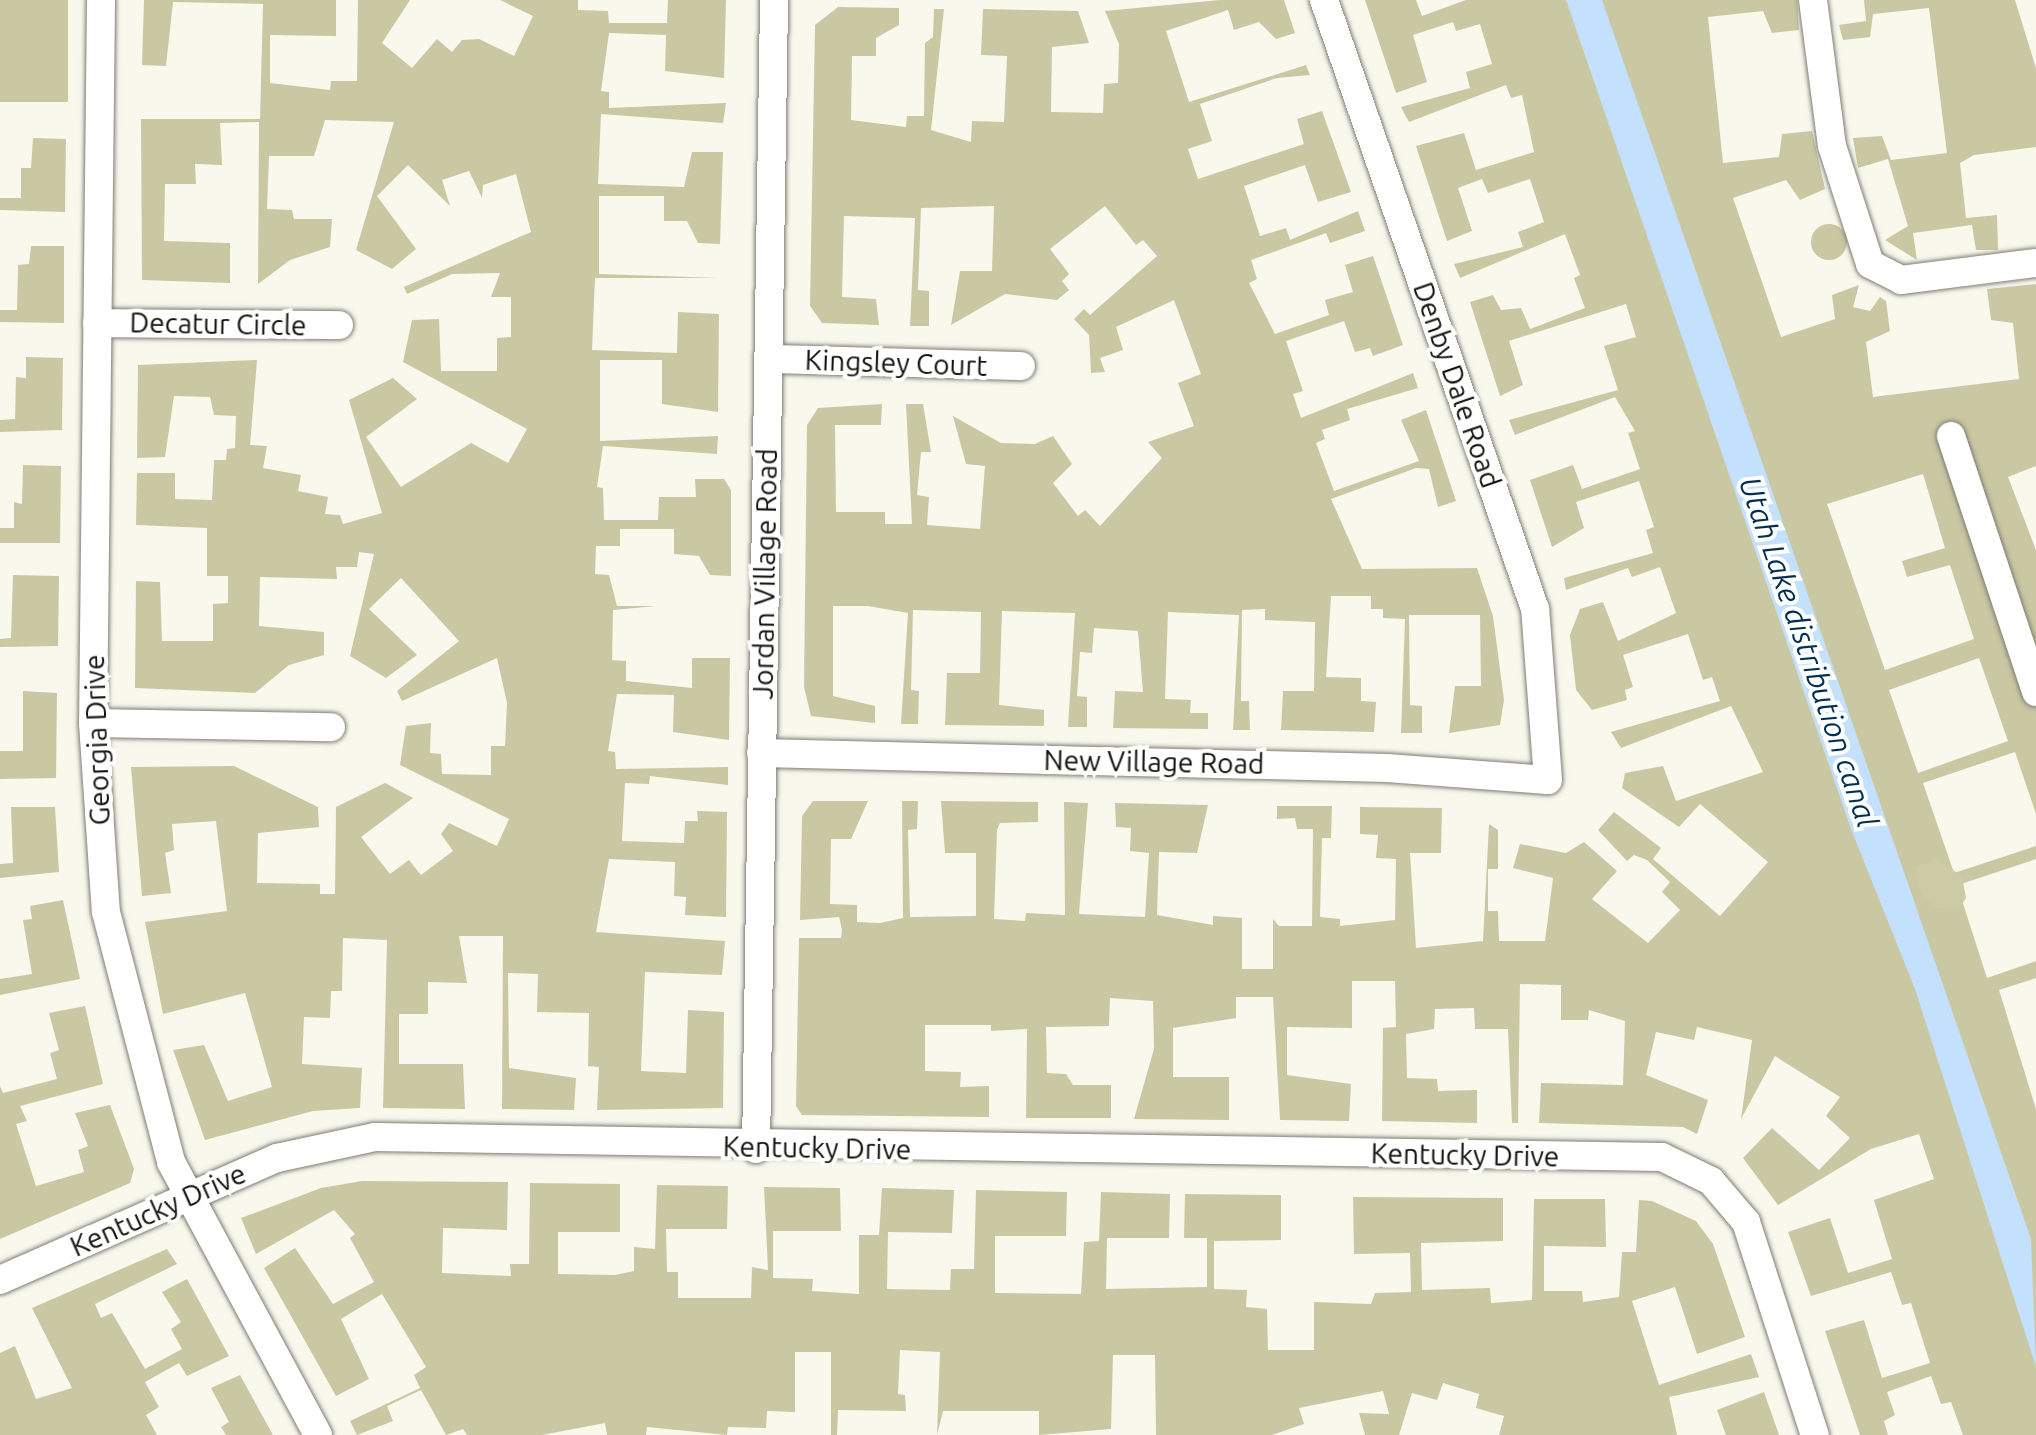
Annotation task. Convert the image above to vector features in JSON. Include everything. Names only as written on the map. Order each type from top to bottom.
[{"type":"street","name":"Georgia Drive","points":[[101,0],[93,723],[106,912],[171,1162],[188,1199],[318,1435]]},
{"type":"street","name":"Jordan Village Road","points":[[756,1149],[774,0]]},
{"type":"street","name":"Denby Dale Road","points":[[1324,0],[1535,609],[1548,780]]},
{"type":"street","points":[[1813,0],[1832,146],[1870,264],[1901,280],[2036,263]]},
{"type":"street","name":"Decatur Circle","points":[[97,323],[339,325]]},
{"type":"street","name":"Kingsley Court","points":[[770,359],[1021,366]]},
{"type":"street","points":[[1951,436],[2036,692]]},
{"type":"street","points":[[93,723],[331,727]]},
{"type":"street","name":"New Village Road","points":[[761,753],[1387,768],[1548,780]]},
{"type":"street","name":"Kentucky Drive","points":[[0,1280],[277,1158],[375,1137],[756,1149],[1662,1157],[1711,1181],[1746,1222],[1815,1435]]},
{"type":"shaded area","points":[[0,0],[68,0],[68,102],[0,102]]},
{"type":"shaded area","points":[[144,0],[336,0],[336,36],[270,35],[270,83],[330,90],[331,81],[357,81],[358,0],[410,0],[382,43],[412,68],[437,39],[452,52],[462,40],[479,39],[514,56],[533,16],[500,0],[578,0],[578,10],[608,11],[609,23],[667,23],[668,0],[726,0],[724,78],[665,71],[666,35],[609,33],[601,91],[609,92],[609,108],[726,103],[723,123],[601,114],[598,184],[684,187],[692,152],[723,152],[720,244],[698,243],[687,221],[664,221],[664,196],[599,196],[599,274],[720,278],[595,278],[592,350],[677,353],[678,312],[719,314],[718,412],[662,404],[662,360],[600,360],[600,441],[718,436],[717,454],[603,446],[597,487],[603,488],[604,520],[658,520],[659,497],[696,497],[695,479],[724,479],[731,490],[731,576],[710,575],[699,556],[674,554],[674,529],[620,529],[620,546],[596,546],[595,574],[609,575],[617,606],[656,606],[613,610],[612,660],[626,661],[626,681],[692,688],[692,658],[730,658],[729,740],[673,732],[674,695],[617,694],[608,751],[615,752],[616,769],[728,767],[728,785],[650,776],[649,784],[625,783],[622,841],[684,843],[685,821],[698,821],[697,811],[727,812],[726,917],[685,915],[686,897],[674,896],[675,862],[609,859],[596,932],[725,941],[722,975],[645,972],[641,1071],[686,1073],[688,1010],[724,1012],[723,1108],[597,1110],[599,1067],[588,1066],[589,1013],[537,1012],[538,974],[508,973],[509,1068],[576,1078],[574,1110],[502,1109],[503,936],[459,936],[467,983],[428,982],[428,1014],[399,1014],[399,1064],[463,1064],[465,1109],[383,1108],[387,940],[343,938],[342,991],[331,991],[330,1018],[304,1017],[302,1064],[362,1068],[360,1108],[313,1111],[205,1140],[173,1050],[204,1045],[228,1101],[272,1087],[245,993],[163,1014],[145,922],[227,911],[216,821],[172,824],[174,850],[165,853],[171,893],[142,896],[131,767],[234,766],[318,807],[319,827],[258,833],[257,883],[320,884],[320,894],[335,894],[336,807],[385,783],[413,798],[361,837],[390,874],[409,860],[421,875],[453,851],[441,834],[449,823],[497,846],[509,819],[400,765],[406,726],[431,723],[430,753],[441,754],[442,774],[491,775],[491,746],[505,746],[507,703],[497,658],[402,701],[397,691],[459,641],[401,578],[369,609],[417,655],[386,678],[350,656],[374,554],[359,552],[357,567],[336,567],[337,579],[260,577],[259,626],[324,632],[324,655],[289,665],[255,693],[135,688],[136,581],[160,582],[162,641],[213,641],[213,604],[228,603],[228,576],[207,576],[207,528],[136,525],[137,473],[175,473],[175,499],[212,500],[214,460],[226,460],[227,449],[235,448],[236,416],[214,415],[210,397],[174,396],[165,457],[137,458],[138,365],[257,360],[250,445],[267,446],[263,468],[301,475],[298,491],[328,497],[325,514],[340,515],[343,524],[382,513],[349,400],[393,378],[417,399],[366,437],[401,487],[471,443],[508,463],[527,429],[403,362],[412,320],[439,319],[441,371],[497,371],[497,338],[511,337],[511,297],[491,297],[500,273],[452,274],[407,294],[404,287],[531,232],[516,174],[483,185],[482,198],[469,171],[442,180],[450,206],[408,165],[377,196],[416,249],[392,269],[356,250],[394,122],[325,120],[314,156],[269,156],[267,209],[292,210],[294,219],[332,219],[330,247],[290,260],[258,284],[259,122],[220,123],[222,165],[195,164],[196,184],[165,184],[164,241],[230,243],[230,283],[142,280],[141,119],[260,119],[263,4],[173,2],[166,66],[142,65]]},
{"type":"shaded area","points":[[1220,0],[1284,0],[1295,33],[1276,39],[1259,22],[1234,30],[1228,10],[1166,31],[1189,102],[1306,65],[1310,75],[1277,78],[1200,104],[1212,141],[1188,149],[1198,179],[1304,144],[1297,119],[1322,111],[1351,192],[1318,202],[1305,165],[1244,186],[1260,236],[1286,228],[1290,240],[1358,211],[1365,231],[1330,243],[1326,233],[1251,260],[1257,279],[1249,283],[1275,334],[1329,315],[1325,300],[1353,292],[1345,265],[1373,256],[1403,345],[1373,356],[1370,348],[1355,352],[1344,321],[1286,341],[1303,391],[1293,394],[1301,418],[1413,373],[1418,388],[1347,409],[1350,420],[1322,430],[1325,439],[1316,443],[1334,491],[1419,461],[1401,420],[1426,410],[1456,501],[1438,507],[1429,469],[1416,468],[1331,499],[1362,569],[1477,568],[1493,616],[1504,700],[1500,725],[1449,733],[1455,686],[1481,686],[1480,615],[1409,615],[1410,705],[1422,706],[1422,733],[1401,733],[1405,619],[1383,618],[1383,609],[1371,609],[1371,596],[1331,596],[1326,677],[1361,678],[1361,701],[1376,702],[1374,732],[1281,730],[1283,691],[1314,691],[1315,622],[1265,620],[1265,609],[1242,610],[1241,701],[1249,701],[1250,730],[1233,730],[1239,615],[1168,612],[1165,699],[1191,700],[1190,713],[1208,713],[1208,729],[1113,728],[1115,691],[1143,692],[1138,631],[1094,628],[1092,653],[1080,652],[1077,696],[1087,697],[1087,727],[1068,727],[1075,613],[1002,611],[999,705],[1044,710],[1044,726],[945,725],[947,673],[980,673],[981,612],[913,610],[911,690],[919,691],[918,724],[901,724],[908,613],[868,606],[833,606],[833,696],[875,706],[875,723],[811,716],[804,687],[807,425],[818,408],[882,404],[881,425],[835,425],[836,512],[885,512],[885,524],[912,524],[906,404],[923,404],[931,452],[921,452],[917,495],[929,497],[927,525],[980,529],[985,466],[966,464],[953,416],[1001,443],[1035,444],[1053,436],[1072,464],[1053,483],[1078,516],[1085,510],[1100,526],[1162,458],[1148,442],[1194,426],[1178,383],[1201,374],[1174,300],[1116,327],[1123,350],[1100,358],[1105,372],[1091,373],[1089,335],[1074,319],[1084,309],[1090,315],[1157,256],[1143,240],[1136,245],[1105,206],[1050,249],[1069,274],[1062,281],[1069,290],[1057,300],[1005,294],[951,325],[960,271],[992,271],[994,206],[921,208],[918,290],[929,291],[929,326],[910,326],[915,218],[844,216],[842,297],[876,299],[879,325],[822,323],[810,306],[815,25],[838,7],[899,8],[899,25],[876,38],[876,56],[852,56],[851,120],[906,127],[907,116],[924,116],[925,43],[933,37],[934,9],[944,9],[931,130],[971,142],[972,121],[1004,122],[1007,56],[981,55],[983,9],[1078,11],[1089,43],[1052,47],[1051,112],[1103,113],[1104,84],[1118,83],[1119,44],[1105,11]]},
{"type":"shaded area","points":[[1365,0],[1416,0],[1422,16],[1466,0],[1797,0],[1799,30],[1772,33],[1763,11],[1708,17],[1723,163],[1779,157],[1782,134],[1812,131],[1825,189],[1800,200],[1786,180],[1733,198],[1781,337],[1835,319],[1832,295],[1859,285],[1853,307],[1870,311],[1880,297],[1886,301],[1890,331],[1866,342],[1873,397],[2019,379],[2013,323],[1991,320],[1987,289],[2036,284],[2036,466],[2008,477],[2036,550],[2036,814],[2015,752],[1923,783],[1954,873],[2036,846],[2036,859],[1961,884],[1960,894],[1987,978],[2036,961],[2036,978],[1999,990],[2036,1109],[2036,1435],[1963,1435],[1951,1402],[1941,1404],[1931,1376],[1887,1392],[1895,1415],[1884,1421],[1888,1435],[1860,1435],[1825,1331],[1864,1320],[1882,1378],[1930,1363],[1911,1303],[1902,1305],[1891,1272],[1811,1296],[1788,1232],[1830,1218],[1848,1273],[1892,1259],[1874,1200],[1934,1179],[1919,1134],[1871,1149],[1778,1205],[1743,1158],[1772,1128],[1819,1170],[1850,1138],[1826,1116],[1840,1097],[1775,1056],[1741,1119],[1752,1040],[1697,1027],[1694,1040],[1656,1032],[1646,1075],[1708,1100],[1697,1134],[1683,1127],[1539,1123],[1541,1083],[1623,1085],[1625,1021],[1589,1010],[1588,1020],[1561,1020],[1561,985],[1520,984],[1518,1123],[1512,1123],[1508,1029],[1475,1029],[1474,1008],[1435,1009],[1434,1029],[1406,1034],[1407,1078],[1437,1079],[1438,1091],[1477,1090],[1477,1123],[1382,1121],[1383,1028],[1396,1027],[1395,981],[1352,981],[1352,1028],[1287,1027],[1287,1075],[1351,1084],[1349,1121],[1280,1120],[1273,997],[1236,997],[1236,1018],[1173,1028],[1173,1077],[1229,1077],[1229,1120],[1134,1119],[1154,1049],[1153,1001],[1110,998],[1109,1026],[1046,1027],[1047,1073],[1066,1074],[1073,1085],[1111,1085],[1111,1118],[1026,1118],[1027,1029],[991,1031],[991,1025],[925,1025],[925,1071],[961,1072],[960,1087],[989,1086],[989,1117],[802,1115],[796,1106],[799,938],[841,938],[842,930],[839,917],[800,920],[802,816],[813,801],[868,801],[851,839],[831,839],[830,904],[857,905],[857,922],[880,923],[903,918],[902,801],[918,801],[917,829],[908,830],[910,917],[976,916],[976,853],[945,853],[941,801],[1038,802],[1038,822],[1000,823],[997,830],[994,919],[1025,921],[1026,913],[1065,915],[1064,802],[1088,803],[1079,914],[1145,917],[1149,853],[1130,851],[1131,828],[1116,827],[1115,803],[1208,805],[1197,853],[1159,852],[1157,915],[1213,925],[1213,916],[1242,918],[1242,969],[1273,969],[1273,919],[1279,926],[1312,926],[1313,829],[1297,829],[1295,818],[1277,819],[1277,806],[1332,806],[1331,838],[1322,838],[1320,917],[1340,919],[1340,926],[1395,920],[1396,859],[1376,858],[1378,835],[1360,834],[1360,807],[1442,808],[1441,853],[1410,853],[1416,948],[1483,941],[1489,824],[1498,830],[1498,869],[1488,869],[1488,911],[1498,911],[1499,941],[1545,941],[1553,878],[1513,868],[1520,844],[1566,853],[1584,842],[1617,871],[1592,899],[1648,943],[1680,910],[1662,892],[1670,882],[1647,860],[1634,855],[1627,861],[1598,830],[1614,812],[1661,848],[1653,859],[1720,916],[1768,862],[1700,804],[1679,827],[1622,788],[1625,773],[1663,766],[1676,801],[1763,772],[1731,706],[1621,748],[1611,732],[1720,701],[1712,677],[1703,680],[1688,634],[1623,655],[1633,687],[1625,690],[1627,700],[1592,710],[1576,690],[1570,635],[1580,609],[1603,602],[1618,641],[1676,613],[1660,567],[1632,577],[1628,568],[1566,590],[1564,578],[1653,553],[1646,530],[1654,527],[1639,481],[1576,502],[1584,528],[1552,547],[1530,480],[1573,465],[1582,489],[1640,469],[1628,433],[1635,431],[1615,397],[1515,435],[1509,420],[1618,390],[1604,346],[1636,337],[1626,304],[1509,341],[1523,385],[1500,396],[1470,302],[1493,295],[1501,310],[1521,308],[1530,329],[1585,308],[1574,278],[1580,275],[1565,234],[1460,278],[1454,264],[1523,247],[1518,232],[1544,222],[1530,179],[1488,193],[1482,179],[1458,188],[1472,231],[1447,241],[1416,146],[1464,133],[1476,170],[1534,152],[1522,95],[1511,98],[1506,85],[1409,122],[1401,107],[1470,88],[1466,72],[1492,64],[1480,24],[1456,31],[1453,22],[1413,35],[1427,82],[1396,93]],"holes":[[[1923,474],[1945,548],[1902,561],[1907,577],[1950,565],[1974,639],[1885,670],[1827,504]],[[1979,658],[2008,741],[1918,773],[1889,690]]]},
{"type":"shaded area","points":[[1864,0],[2015,0],[2036,68],[2036,147],[1974,155],[1960,163],[1966,218],[1997,215],[1998,250],[1976,250],[1972,225],[1913,233],[1917,260],[1885,240],[1908,226],[1888,159],[1858,168],[1853,138],[1882,136],[1891,160],[1947,153],[1929,8],[1873,14],[1870,37],[1843,40],[1839,25],[1866,21]]},
{"type":"shaded area","points":[[33,138],[66,139],[65,212],[0,210],[0,198],[21,198],[21,168],[31,168]]},
{"type":"shaded area","points":[[1829,224],[1842,229],[1847,242],[1842,255],[1829,260],[1816,255],[1811,242],[1816,229]]},
{"type":"shaded area","points":[[31,246],[64,246],[64,323],[0,322],[0,310],[17,310],[18,265],[29,264]]},
{"type":"shaded area","points":[[26,357],[63,358],[62,430],[0,432],[0,420],[15,419],[16,377],[26,378]]},
{"type":"shaded area","points":[[23,465],[61,466],[60,543],[0,543],[0,528],[14,528],[14,502],[22,504]]},
{"type":"shaded area","points":[[13,575],[59,576],[58,646],[0,647],[0,639],[11,638]]},
{"type":"shaded area","points":[[23,691],[57,693],[56,778],[0,779],[0,751],[23,751]]},
{"type":"shaded area","points":[[11,807],[55,807],[59,872],[0,878],[0,864],[13,863]]},
{"type":"shaded area","points":[[1936,859],[1962,876],[1966,898],[1958,910],[1935,907],[1921,894],[1916,867]]},
{"type":"shaded area","points":[[63,900],[80,979],[0,995],[0,979],[32,974],[23,920],[32,919],[30,906]]},
{"type":"shaded area","points":[[85,1006],[103,1084],[20,1106],[27,1121],[16,1124],[36,1186],[84,1172],[78,1150],[88,1146],[75,1113],[110,1105],[134,1169],[130,1183],[0,1239],[0,1086],[3,1093],[57,1079],[50,1053],[59,1050],[49,1013]]},
{"type":"shaded area","points":[[362,1181],[508,1182],[507,1230],[443,1228],[442,1273],[511,1276],[510,1264],[529,1264],[530,1183],[620,1184],[620,1232],[558,1232],[558,1274],[615,1275],[634,1271],[634,1247],[655,1249],[657,1185],[728,1186],[727,1229],[666,1229],[667,1272],[678,1272],[678,1298],[751,1298],[752,1267],[768,1270],[764,1187],[840,1188],[841,1231],[773,1231],[773,1278],[813,1279],[812,1291],[859,1294],[859,1235],[879,1235],[882,1188],[954,1190],[952,1233],[888,1232],[887,1289],[950,1290],[951,1269],[974,1269],[976,1190],[1067,1192],[1066,1236],[995,1236],[995,1293],[1081,1294],[1084,1242],[1099,1241],[1101,1192],[1170,1194],[1169,1238],[1107,1238],[1106,1289],[1207,1287],[1207,1238],[1184,1238],[1185,1194],[1281,1195],[1281,1240],[1214,1241],[1214,1289],[1247,1290],[1246,1307],[1267,1309],[1268,1350],[1314,1350],[1314,1302],[1371,1304],[1375,1293],[1411,1292],[1410,1253],[1354,1254],[1353,1197],[1503,1198],[1503,1241],[1421,1243],[1422,1290],[1490,1288],[1491,1303],[1532,1300],[1534,1199],[1605,1199],[1606,1247],[1544,1246],[1544,1291],[1582,1291],[1583,1302],[1619,1297],[1622,1252],[1636,1252],[1639,1200],[1652,1201],[1696,1221],[1713,1244],[1745,1337],[1697,1354],[1675,1287],[1632,1301],[1659,1385],[1751,1354],[1759,1377],[1669,1397],[1677,1435],[1499,1435],[1504,1416],[1476,1408],[1479,1394],[1443,1383],[1437,1400],[1412,1393],[1399,1435],[1365,1435],[1359,1413],[1389,1414],[1383,1391],[1299,1408],[1304,1424],[1272,1435],[1156,1435],[1155,1355],[1113,1355],[1111,1429],[1039,1435],[1039,1411],[943,1411],[937,1435],[940,1352],[900,1350],[898,1394],[905,1395],[906,1411],[838,1410],[837,1435],[831,1435],[831,1352],[795,1352],[795,1412],[767,1411],[766,1428],[728,1427],[727,1435],[647,1427],[646,1435],[607,1435],[605,1423],[542,1435],[467,1435],[463,1429],[446,1435],[421,1390],[387,1406],[393,1421],[357,1435],[350,1421],[420,1388],[414,1375],[426,1367],[382,1294],[341,1319],[369,1379],[336,1396],[264,1268],[295,1248],[333,1304],[374,1282],[350,1238],[355,1234],[334,1210],[256,1254],[241,1218],[321,1188]]},
{"type":"shaded area","points":[[167,1249],[177,1264],[95,1304],[101,1318],[112,1313],[145,1369],[182,1349],[171,1329],[181,1322],[162,1292],[187,1279],[229,1356],[187,1376],[179,1363],[145,1382],[159,1407],[146,1415],[157,1435],[0,1435],[0,1353],[15,1346],[36,1399],[72,1388],[32,1308]]},
{"type":"shaded area","points":[[240,1375],[273,1435],[226,1435],[221,1427],[229,1422],[211,1388]]},
{"type":"shaded area","points":[[1764,1392],[1779,1435],[1726,1435],[1717,1410]]},
{"type":"water","name":"Utah Lake distribution canal","points":[[1566,0],[1602,0],[2031,1239],[2036,1367],[1915,989],[1851,829]]}]
